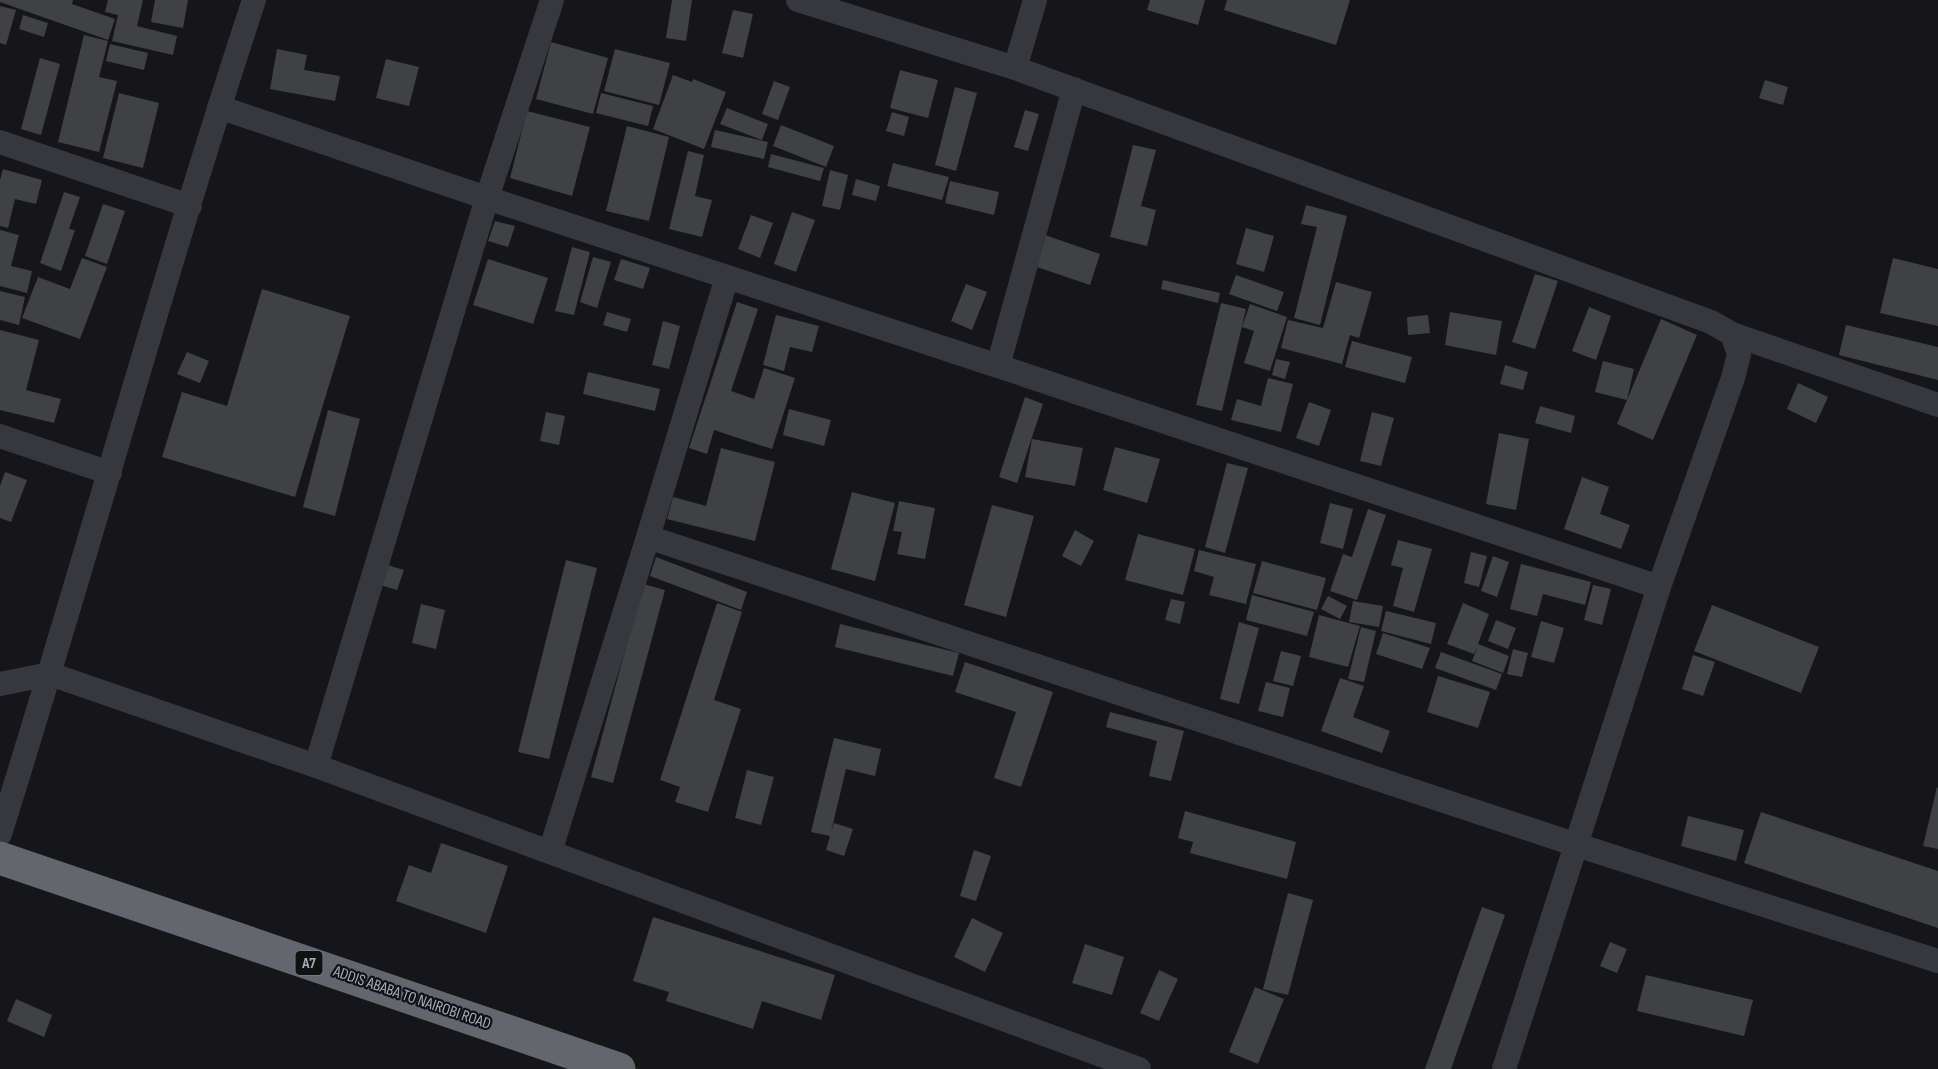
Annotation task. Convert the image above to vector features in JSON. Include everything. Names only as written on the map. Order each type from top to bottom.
[{"type":"highway","name":"ADDIS ABABA TO NAIROBI ROAD","points":[[0,858],[619,1069]]},
{"type":"street","points":[[0,834],[219,107],[254,0]]},
{"type":"street","points":[[316,766],[487,198],[552,0]]},
{"type":"street","points":[[799,0],[1015,68],[1711,322],[1732,334],[1938,405]]},
{"type":"street","points":[[1015,68],[1035,0]]},
{"type":"street","points":[[998,366],[1074,89]]},
{"type":"street","points":[[219,107],[1659,587]]},
{"type":"street","points":[[0,142],[190,206]]},
{"type":"street","points":[[550,852],[727,277]]},
{"type":"street","points":[[1504,1069],[1659,587],[1733,378],[1739,354],[1732,334]]},
{"type":"street","points":[[0,436],[110,473]]},
{"type":"street","points":[[648,537],[1576,845],[1938,962]]},
{"type":"street","points":[[0,684],[50,674],[316,766],[1139,1069]]},
{"type":"building","points":[[0,0],[73,0],[72,4],[115,19],[108,40],[0,2]]},
{"type":"building","points":[[108,0],[143,0],[137,26],[177,36],[173,55],[112,41],[118,15],[105,12]]},
{"type":"building","points":[[155,0],[188,0],[183,28],[151,22]]},
{"type":"building","points":[[672,0],[692,0],[686,41],[666,38]]},
{"type":"building","points":[[1150,0],[1205,0],[1198,25],[1147,10]]},
{"type":"building","points":[[1227,0],[1350,0],[1336,45],[1224,10]]},
{"type":"building","points":[[0,6],[16,10],[6,45],[0,43]]},
{"type":"building","points":[[733,10],[753,14],[743,58],[722,53]]},
{"type":"building","points":[[23,15],[48,23],[44,37],[19,29]]},
{"type":"building","points":[[84,35],[108,41],[99,77],[117,81],[99,152],[58,142]]},
{"type":"building","points":[[551,42],[608,58],[593,114],[536,99]]},
{"type":"building","points":[[110,44],[148,53],[144,70],[106,61]]},
{"type":"building","points":[[277,49],[307,55],[304,70],[340,76],[335,101],[270,89]]},
{"type":"building","points":[[615,49],[670,63],[659,105],[604,91]]},
{"type":"building","points":[[40,58],[60,64],[41,135],[21,129]]},
{"type":"building","points":[[386,59],[419,67],[409,106],[376,98]]},
{"type":"building","points":[[900,70],[938,80],[928,118],[890,108]]},
{"type":"building","points":[[673,75],[692,82],[693,79],[726,92],[704,149],[653,129]]},
{"type":"building","points":[[1765,80],[1788,87],[1783,105],[1759,98]]},
{"type":"building","points":[[774,81],[790,87],[778,120],[762,114]]},
{"type":"building","points":[[955,87],[977,93],[956,171],[935,165]]},
{"type":"building","points":[[119,93],[159,103],[143,168],[103,158]]},
{"type":"building","points":[[601,93],[653,106],[648,126],[596,113]]},
{"type":"building","points":[[727,108],[768,124],[762,140],[720,124]]},
{"type":"building","points":[[1025,110],[1039,114],[1028,151],[1014,147]]},
{"type":"building","points":[[527,111],[590,127],[572,196],[510,178]]},
{"type":"building","points":[[892,112],[909,117],[904,136],[886,131]]},
{"type":"building","points":[[781,125],[834,146],[826,167],[773,146]]},
{"type":"building","points":[[627,126],[669,137],[649,221],[606,211]]},
{"type":"building","points":[[715,130],[768,142],[764,159],[711,147]]},
{"type":"building","points":[[1133,145],[1156,150],[1141,206],[1156,210],[1147,246],[1110,237]]},
{"type":"building","points":[[688,151],[704,155],[695,196],[712,200],[702,237],[669,229]]},
{"type":"building","points":[[771,154],[824,168],[820,181],[768,167]]},
{"type":"building","points":[[893,163],[949,177],[942,200],[887,186]]},
{"type":"building","points":[[3,169],[42,180],[36,204],[15,199],[8,228],[0,226],[0,180]]},
{"type":"building","points":[[830,170],[848,175],[840,210],[822,206]]},
{"type":"building","points":[[856,179],[880,186],[876,201],[852,195]]},
{"type":"building","points":[[950,181],[999,192],[994,215],[945,203]]},
{"type":"building","points":[[64,192],[80,197],[69,229],[75,230],[61,271],[40,263]]},
{"type":"building","points":[[103,204],[125,211],[107,264],[85,256]]},
{"type":"building","points":[[1306,205],[1347,216],[1320,325],[1294,318],[1317,227],[1301,224]]},
{"type":"building","points":[[792,212],[815,220],[796,272],[774,264]]},
{"type":"building","points":[[751,215],[773,223],[760,258],[738,249]]},
{"type":"building","points":[[495,221],[515,226],[508,247],[488,241]]},
{"type":"building","points":[[1246,228],[1274,236],[1264,272],[1236,264]]},
{"type":"building","points":[[0,230],[19,235],[11,266],[32,271],[27,293],[0,286]]},
{"type":"building","points":[[1042,234],[1100,254],[1090,285],[1031,265]]},
{"type":"building","points":[[572,247],[590,252],[574,315],[555,311]]},
{"type":"building","points":[[593,257],[611,262],[597,308],[580,302]]},
{"type":"building","points":[[82,258],[107,267],[80,339],[22,318],[38,277],[70,289]]},
{"type":"building","points":[[1893,258],[1938,269],[1938,326],[1880,313]]},
{"type":"building","points":[[488,259],[548,278],[533,324],[473,305]]},
{"type":"building","points":[[621,259],[650,268],[643,289],[614,280]]},
{"type":"building","points":[[1535,274],[1558,281],[1535,349],[1512,342]]},
{"type":"building","points":[[1236,275],[1284,292],[1277,311],[1229,294]]},
{"type":"building","points":[[1163,280],[1220,293],[1218,303],[1161,289]]},
{"type":"building","points":[[1336,282],[1372,292],[1359,338],[1350,335],[1342,364],[1281,348],[1288,320],[1323,328]]},
{"type":"building","points":[[966,284],[987,292],[972,330],[951,321]]},
{"type":"building","points":[[262,289],[350,316],[295,497],[162,457],[182,392],[227,406]]},
{"type":"building","points":[[0,291],[25,297],[19,325],[0,320]]},
{"type":"building","points":[[737,302],[758,309],[731,391],[754,399],[764,368],[795,378],[772,449],[714,430],[707,454],[689,448]]},
{"type":"building","points":[[1221,303],[1246,309],[1222,411],[1196,405]]},
{"type":"building","points":[[1250,304],[1287,317],[1270,371],[1244,363],[1254,331],[1242,327]]},
{"type":"building","points":[[1589,307],[1611,316],[1596,360],[1572,351]]},
{"type":"building","points":[[607,312],[631,319],[627,332],[603,325]]},
{"type":"building","points":[[1450,312],[1502,321],[1496,355],[1445,345]]},
{"type":"building","points":[[776,315],[819,326],[812,352],[790,347],[784,371],[763,365]]},
{"type":"building","points":[[1428,315],[1430,333],[1408,335],[1407,317]]},
{"type":"building","points":[[1661,319],[1697,335],[1653,440],[1617,424]]},
{"type":"building","points":[[663,321],[680,326],[669,369],[652,365]]},
{"type":"building","points":[[1846,325],[1938,347],[1938,380],[1839,355]]},
{"type":"building","points":[[0,330],[39,340],[26,390],[61,399],[54,423],[0,410]]},
{"type":"building","points":[[1352,341],[1412,357],[1405,383],[1345,367]]},
{"type":"building","points":[[187,352],[209,361],[200,383],[177,374]]},
{"type":"building","points":[[1276,359],[1290,362],[1285,379],[1272,375]]},
{"type":"building","points":[[1603,361],[1634,369],[1627,400],[1595,392]]},
{"type":"building","points":[[1505,365],[1528,372],[1523,390],[1500,384]]},
{"type":"building","points":[[588,372],[660,389],[655,411],[583,394]]},
{"type":"building","points":[[1268,378],[1293,384],[1281,432],[1231,420],[1237,399],[1261,406]]},
{"type":"building","points":[[1798,383],[1828,397],[1816,423],[1787,409]]},
{"type":"building","points":[[1025,397],[1043,404],[1017,483],[999,477]]},
{"type":"building","points":[[1309,402],[1331,410],[1319,446],[1296,438]]},
{"type":"building","points":[[1540,406],[1575,416],[1571,433],[1535,423]]},
{"type":"building","points":[[789,409],[831,420],[824,446],[783,435]]},
{"type":"building","points":[[328,410],[360,419],[335,516],[303,507]]},
{"type":"building","points":[[546,412],[565,416],[559,445],[540,441]]},
{"type":"building","points":[[1372,412],[1394,418],[1381,466],[1360,461]]},
{"type":"building","points":[[1499,433],[1529,439],[1516,510],[1486,504]]},
{"type":"building","points":[[1032,439],[1083,448],[1075,486],[1025,477]]},
{"type":"building","points":[[1115,447],[1160,459],[1147,503],[1103,490]]},
{"type":"building","points":[[721,448],[775,462],[755,541],[667,519],[673,497],[706,506]]},
{"type":"building","points":[[1227,463],[1248,468],[1225,553],[1205,547]]},
{"type":"building","points":[[5,472],[27,480],[11,522],[0,518],[0,486]]},
{"type":"building","points":[[1582,477],[1609,487],[1600,514],[1630,525],[1621,549],[1564,529]]},
{"type":"building","points":[[852,492],[895,503],[875,581],[831,569]]},
{"type":"building","points":[[899,501],[935,508],[925,559],[897,554],[902,532],[893,531]]},
{"type":"building","points":[[1330,503],[1353,509],[1343,549],[1320,543]]},
{"type":"building","points":[[992,505],[1034,516],[1006,617],[964,605]]},
{"type":"building","points":[[1368,509],[1386,515],[1357,600],[1330,591],[1343,554],[1352,557]]},
{"type":"building","points":[[1075,530],[1094,541],[1081,566],[1062,556]]},
{"type":"building","points":[[1138,534],[1195,549],[1183,595],[1125,580]]},
{"type":"building","points":[[1398,540],[1432,549],[1414,612],[1393,606],[1403,568],[1391,565]]},
{"type":"building","points":[[1199,550],[1256,564],[1246,604],[1209,595],[1214,577],[1194,571]]},
{"type":"building","points":[[1471,552],[1487,556],[1479,587],[1464,583]]},
{"type":"building","points":[[1493,556],[1509,562],[1497,597],[1481,591]]},
{"type":"building","points":[[656,557],[747,592],[741,610],[650,576]]},
{"type":"building","points":[[566,560],[597,568],[549,759],[518,752]]},
{"type":"building","points":[[1262,561],[1326,578],[1317,610],[1253,593]]},
{"type":"building","points":[[384,564],[404,570],[397,590],[377,584]]},
{"type":"building","points":[[1521,564],[1591,582],[1585,605],[1543,594],[1537,616],[1510,609]]},
{"type":"building","points":[[643,584],[665,590],[613,783],[591,777]]},
{"type":"building","points":[[1593,585],[1611,589],[1602,625],[1584,620]]},
{"type":"building","points":[[1252,595],[1314,612],[1307,636],[1246,620]]},
{"type":"building","points":[[1328,596],[1347,606],[1340,619],[1321,609]]},
{"type":"building","points":[[1171,599],[1185,602],[1180,624],[1165,620]]},
{"type":"building","points":[[1353,601],[1383,606],[1379,627],[1349,622]]},
{"type":"building","points":[[717,603],[742,612],[714,700],[741,709],[708,812],[675,802],[680,787],[660,780]]},
{"type":"building","points":[[1463,603],[1489,614],[1478,644],[1509,656],[1503,673],[1472,661],[1478,646],[1474,654],[1447,644]]},
{"type":"building","points":[[421,604],[445,610],[436,649],[412,643]]},
{"type":"building","points":[[1712,605],[1819,647],[1801,693],[1694,651]]},
{"type":"building","points":[[1386,611],[1436,623],[1431,644],[1381,631]]},
{"type":"building","points":[[1319,615],[1360,626],[1348,667],[1309,657]]},
{"type":"building","points":[[1496,620],[1516,628],[1508,649],[1488,641]]},
{"type":"building","points":[[1541,621],[1564,628],[1554,663],[1531,657]]},
{"type":"building","points":[[1239,622],[1259,628],[1239,704],[1220,699]]},
{"type":"building","points":[[840,624],[959,653],[953,676],[835,647]]},
{"type":"building","points":[[1361,627],[1376,631],[1364,682],[1348,679]]},
{"type":"building","points":[[1383,633],[1430,648],[1422,669],[1376,654]]},
{"type":"building","points":[[1513,649],[1528,653],[1522,677],[1507,674]]},
{"type":"building","points":[[1281,651],[1301,656],[1293,686],[1273,681]]},
{"type":"building","points":[[1441,652],[1502,674],[1496,690],[1435,668]]},
{"type":"building","points":[[1693,655],[1715,662],[1703,696],[1682,689]]},
{"type":"building","points":[[965,662],[1053,692],[1021,787],[994,778],[1016,712],[955,692]]},
{"type":"building","points":[[1438,676],[1490,692],[1478,728],[1427,712]]},
{"type":"building","points":[[1340,678],[1364,686],[1353,717],[1390,731],[1382,753],[1321,731]]},
{"type":"building","points":[[1266,682],[1290,688],[1283,717],[1258,711]]},
{"type":"building","points":[[1110,712],[1184,731],[1171,781],[1149,776],[1157,741],[1106,727]]},
{"type":"building","points":[[834,738],[881,749],[875,776],[846,769],[831,832],[834,823],[853,829],[844,856],[826,850],[830,836],[811,832]]},
{"type":"building","points":[[747,770],[774,777],[761,825],[735,818]]},
{"type":"building","points":[[1938,788],[1938,849],[1923,846]]},
{"type":"building","points":[[1185,811],[1296,842],[1287,879],[1190,853],[1193,842],[1178,838]]},
{"type":"building","points":[[1761,812],[1938,871],[1938,928],[1744,863]]},
{"type":"building","points":[[1688,816],[1744,830],[1736,861],[1681,846]]},
{"type":"building","points":[[441,843],[508,866],[486,933],[396,901],[409,865],[431,873]]},
{"type":"building","points":[[974,850],[991,856],[976,901],[960,896]]},
{"type":"building","points":[[1288,893],[1313,900],[1288,995],[1263,989]]},
{"type":"building","points":[[1482,907],[1505,915],[1451,1069],[1425,1069]]},
{"type":"building","points":[[653,917],[835,975],[821,1020],[762,1001],[753,1029],[666,1001],[669,992],[633,981]]},
{"type":"building","points":[[972,918],[1003,933],[985,972],[954,957]]},
{"type":"building","points":[[1610,942],[1627,949],[1617,973],[1600,966]]},
{"type":"building","points":[[1085,944],[1124,957],[1112,995],[1072,983]]},
{"type":"building","points":[[1159,970],[1178,979],[1159,1021],[1140,1013]]},
{"type":"building","points":[[1646,975],[1753,1000],[1744,1036],[1637,1011]]},
{"type":"building","points":[[1255,987],[1284,999],[1258,1064],[1229,1052]]},
{"type":"building","points":[[16,999],[52,1015],[44,1037],[7,1021]]}]
